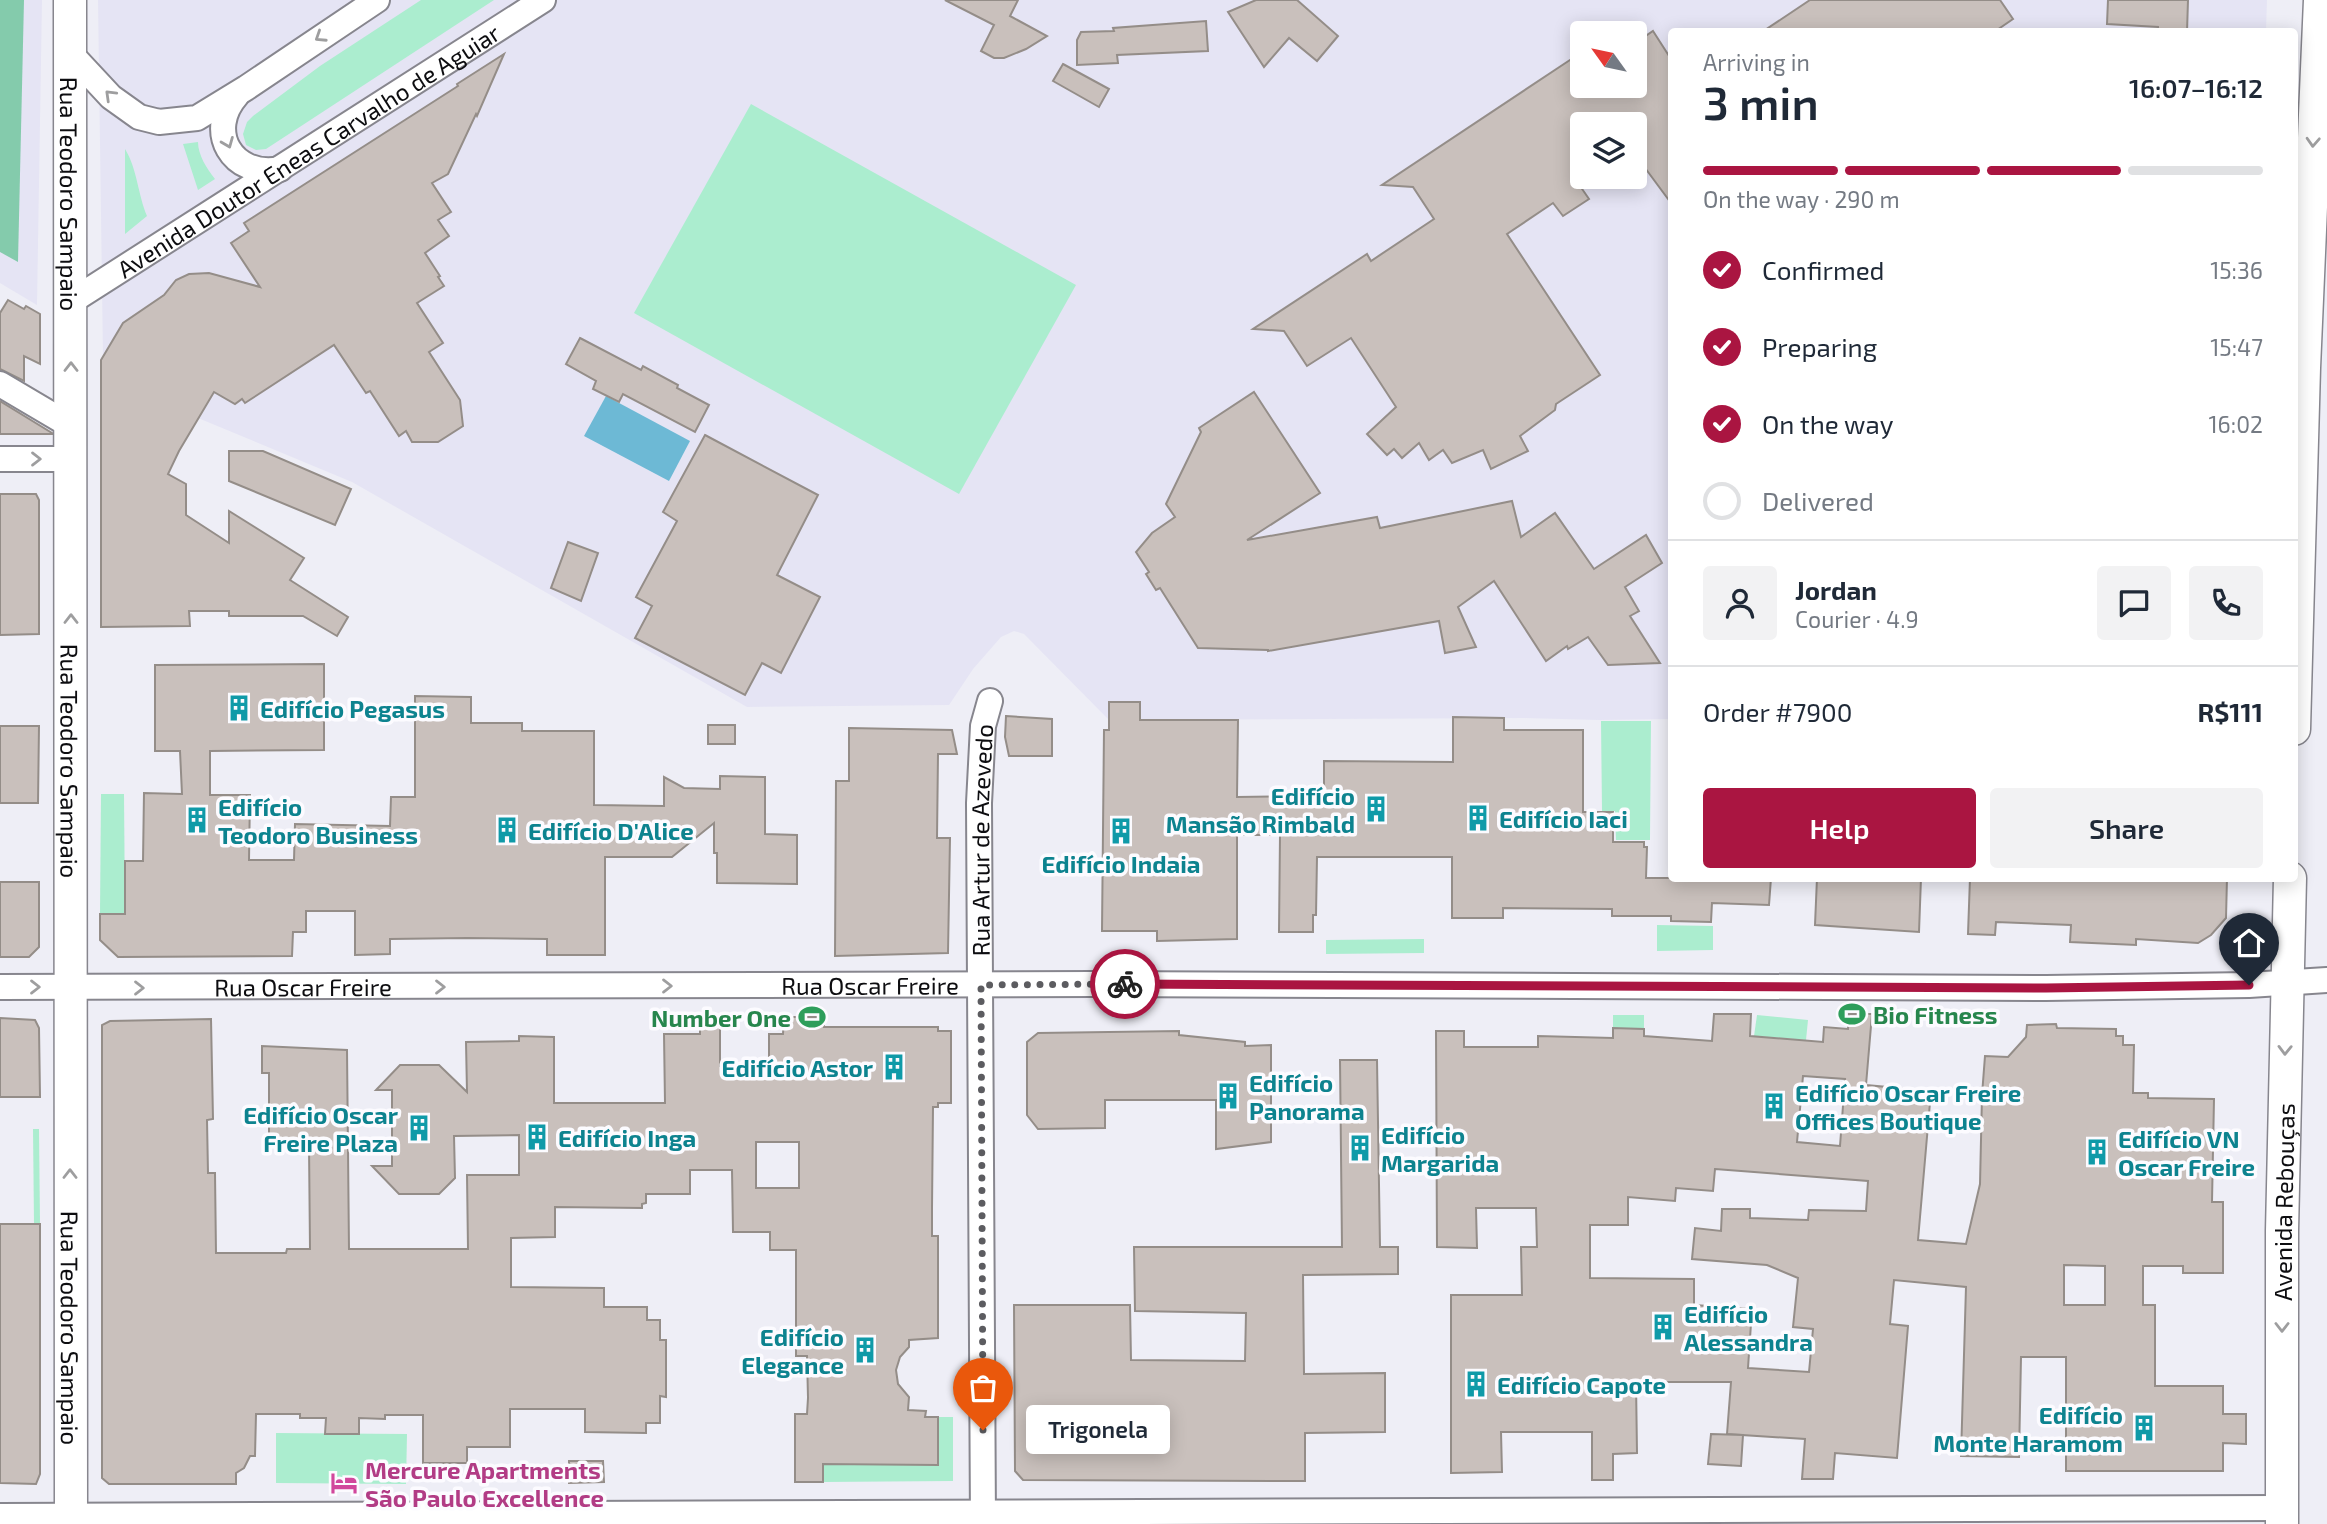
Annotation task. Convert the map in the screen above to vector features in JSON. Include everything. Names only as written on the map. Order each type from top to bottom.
[{"type":"main road","name":"Rua Teodoro Sampaio","points":[[70,0],[71,1520]]},
{"type":"main road","points":[[2298,585],[2304,368],[2320,0]]},
{"type":"main road","name":"Avenida Rebouças","points":[[2281,1516],[2282,1231],[2290,882]]},
{"type":"street","points":[[70,53],[111,97],[139,117],[150,121],[197,118],[377,0]]},
{"type":"street","name":"Avenida Doutor Eneas Carvalho de Aguiar","points":[[72,300],[543,0]]},
{"type":"street","points":[[246,88],[229,104],[225,115],[223,127],[229,149],[236,159],[257,170],[280,169]]},
{"type":"street","points":[[0,384],[71,426]]},
{"type":"street","points":[[0,459],[71,459]]},
{"type":"street","name":"Rua Artur de Azevedo","points":[[983,1518],[980,791],[983,726],[990,701]]},
{"type":"street","name":"Rua Oscar Freire","points":[[0,987],[981,985],[2046,988],[2236,985],[2327,980]]},
{"type":"street","points":[[0,1516],[71,1520],[2281,1516]]},
{"type":"shaded area","points":[[0,0],[42,0],[37,305],[0,283]]},
{"type":"shaded area","points":[[98,0],[2267,0],[2266,28],[1668,28],[1668,719],[1109,720],[1024,634],[1014,631],[1001,637],[973,669],[949,705],[747,707],[352,482],[198,418],[103,357]]},
{"type":"green space","points":[[0,0],[24,0],[18,262],[0,252]]},
{"type":"green space","points":[[421,0],[494,0],[266,149],[256,150],[246,145],[243,134],[247,122],[253,116],[320,66]]},
{"type":"green space","points":[[751,104],[1076,285],[959,494],[634,313]]},
{"type":"green space","points":[[198,142],[201,157],[215,179],[198,190],[183,144]]},
{"type":"green space","points":[[125,149],[147,216],[125,234]]},
{"type":"green space","points":[[1601,721],[1651,721],[1650,840],[1616,840],[1615,811],[1602,811]]},
{"type":"green space","points":[[101,794],[124,794],[125,914],[100,914]]},
{"type":"green space","points":[[1657,925],[1713,926],[1713,950],[1657,951]]},
{"type":"green space","points":[[1424,939],[1424,953],[1326,954],[1326,940]]},
{"type":"green space","points":[[1613,1015],[1644,1015],[1644,1029],[1613,1028]]},
{"type":"green space","points":[[1757,1015],[1808,1020],[1806,1040],[1754,1036]]},
{"type":"green space","points":[[33,1129],[39,1129],[40,1224],[34,1224]]},
{"type":"green space","points":[[938,1417],[953,1417],[953,1481],[823,1482],[823,1464],[938,1465]]},
{"type":"green space","points":[[276,1433],[407,1434],[406,1484],[276,1483]]},
{"type":"water","points":[[606,396],[690,441],[669,481],[584,436]]},
{"type":"building","points":[[945,0],[1018,0],[1010,16],[1047,36],[1026,49],[1004,58],[994,58],[981,51],[994,25]]},
{"type":"building","points":[[1256,0],[1297,0],[1338,36],[1317,61],[1289,38],[1264,67],[1228,12]]},
{"type":"building","points":[[1810,0],[2000,0],[2013,19],[2000,28],[1768,28]]},
{"type":"building","points":[[2108,0],[2188,0],[2187,28],[2107,24]]},
{"type":"building","points":[[1206,21],[1208,51],[1117,55],[1118,63],[1077,65],[1077,40],[1081,32]]},
{"type":"building","points":[[1653,31],[1668,54],[1668,199],[1647,171],[1647,112],[1570,112],[1570,189],[1582,189],[1589,199],[1563,216],[1553,203],[1507,234],[1600,375],[1556,404],[1555,410],[1520,436],[1528,451],[1491,469],[1483,450],[1452,463],[1443,450],[1429,460],[1419,443],[1402,458],[1394,449],[1387,455],[1367,434],[1396,407],[1351,338],[1307,366],[1284,331],[1253,329],[1367,254],[1371,261],[1434,219],[1413,187],[1382,185],[1570,60],[1570,98],[1647,98],[1647,35]]},
{"type":"building","points":[[504,54],[448,174],[432,183],[451,212],[438,220],[449,236],[425,253],[444,286],[417,303],[443,343],[429,352],[460,400],[463,426],[438,442],[412,442],[406,431],[399,436],[370,391],[366,393],[334,345],[245,403],[242,399],[235,404],[214,392],[168,474],[186,484],[186,515],[229,543],[229,511],[304,558],[290,580],[348,617],[337,636],[303,616],[229,616],[229,611],[189,611],[190,626],[101,627],[101,360],[123,323],[164,295],[176,280],[189,274],[209,273],[260,287],[231,243],[249,231],[244,223]]},
{"type":"building","points":[[1063,64],[1109,89],[1099,107],[1053,81]]},
{"type":"building","points":[[8,300],[40,314],[40,364],[24,356],[24,381],[0,369],[0,313]]},
{"type":"building","points":[[580,338],[641,370],[643,366],[709,405],[695,432],[623,394],[619,402],[593,389],[596,381],[566,364]]},
{"type":"building","points":[[1254,392],[1320,493],[1247,540],[1377,517],[1380,528],[1512,501],[1521,537],[1555,513],[1594,569],[1646,535],[1662,563],[1625,587],[1639,611],[1630,616],[1660,663],[1608,665],[1588,637],[1568,649],[1567,646],[1546,661],[1494,581],[1458,607],[1476,647],[1445,653],[1439,621],[1268,651],[1198,648],[1160,588],[1156,590],[1146,574],[1149,572],[1136,552],[1152,533],[1175,517],[1166,504],[1201,432],[1199,428]]},
{"type":"building","points":[[0,401],[52,433],[52,434],[0,434]]},
{"type":"building","points":[[705,435],[818,495],[777,575],[820,597],[781,673],[762,663],[745,695],[635,638],[652,606],[636,597],[677,521],[663,512]]},
{"type":"building","points":[[229,451],[263,451],[351,489],[335,525],[229,481]]},
{"type":"building","points":[[0,494],[36,494],[39,500],[39,634],[0,635]]},
{"type":"building","points":[[568,542],[598,553],[581,601],[551,588]]},
{"type":"building","points":[[324,664],[324,750],[210,751],[210,795],[250,795],[249,860],[294,860],[295,824],[390,826],[391,797],[415,797],[415,696],[471,697],[471,723],[522,723],[522,731],[594,731],[594,805],[664,806],[664,777],[684,788],[720,789],[720,776],[765,777],[765,834],[797,835],[797,884],[717,883],[714,823],[672,857],[605,857],[605,955],[547,955],[547,939],[467,938],[390,939],[390,954],[355,955],[355,911],[306,911],[306,932],[293,932],[292,956],[118,957],[100,940],[100,914],[125,914],[125,861],[143,861],[144,793],[182,794],[180,751],[155,751],[155,665]]},
{"type":"building","points":[[1109,702],[1140,702],[1140,720],[1238,720],[1237,797],[1324,796],[1324,761],[1453,762],[1453,717],[1504,718],[1504,730],[1583,730],[1583,812],[1613,812],[1613,842],[1644,842],[1644,847],[1647,847],[1646,878],[1668,878],[1668,882],[1771,882],[1769,905],[1712,903],[1711,922],[1671,921],[1671,916],[1612,916],[1612,909],[1503,908],[1503,918],[1452,918],[1452,857],[1317,857],[1313,932],[1279,932],[1280,835],[1237,835],[1237,939],[1157,941],[1157,931],[1102,931],[1104,730],[1109,730]]},
{"type":"building","points":[[1006,716],[1052,719],[1052,756],[1009,756],[1005,737]]},
{"type":"building","points":[[708,725],[735,725],[735,744],[708,744]]},
{"type":"building","points":[[0,726],[39,726],[38,803],[0,803]]},
{"type":"building","points":[[849,728],[952,730],[957,754],[938,754],[937,838],[950,838],[948,953],[835,956],[836,781],[849,781]]},
{"type":"building","points":[[0,882],[39,882],[39,947],[29,957],[0,957]]},
{"type":"building","points":[[1817,882],[1921,882],[1919,932],[1815,925]]},
{"type":"building","points":[[1970,882],[2227,882],[2226,918],[2211,935],[2198,943],[2136,939],[2136,945],[2070,942],[2071,925],[1996,922],[1995,935],[1968,934]]},
{"type":"building","points":[[1714,1014],[1751,1014],[1750,1036],[1823,1042],[1824,1027],[1848,1029],[1849,1014],[1872,1014],[1866,1085],[1931,1091],[1918,1240],[1966,1244],[1980,1184],[1985,1056],[2008,1057],[2026,1037],[2027,1025],[2056,1024],[2057,1028],[2116,1029],[2116,1036],[2123,1036],[2123,1045],[2134,1045],[2133,1093],[2148,1093],[2148,1098],[2214,1099],[2212,1202],[2223,1202],[2223,1273],[2183,1273],[2183,1266],[2143,1266],[2143,1305],[2155,1305],[2155,1386],[2223,1386],[2223,1414],[2246,1414],[2246,1444],[2223,1443],[2223,1471],[2066,1471],[2066,1357],[2021,1357],[2019,1457],[1961,1456],[1966,1287],[1894,1280],[1890,1324],[1908,1326],[1897,1458],[1835,1453],[1833,1479],[1802,1479],[1805,1439],[1727,1434],[1731,1382],[1636,1382],[1637,1453],[1613,1454],[1613,1480],[1592,1480],[1592,1432],[1501,1432],[1502,1472],[1451,1473],[1451,1295],[1522,1295],[1521,1247],[1537,1247],[1536,1208],[1476,1208],[1477,1248],[1437,1247],[1436,1031],[1464,1031],[1464,1047],[1538,1047],[1538,1036],[1613,1038],[1613,1028],[1644,1029],[1644,1036],[1712,1041]],"holes":[[[1803,1076],[1845,1079],[1840,1146],[1797,1142]],[[1715,1169],[1868,1181],[1866,1211],[1809,1210],[1808,1220],[1750,1218],[1750,1209],[1722,1209],[1721,1231],[1695,1228],[1692,1259],[1767,1265],[1798,1278],[1793,1327],[1813,1329],[1809,1372],[1748,1368],[1752,1309],[1694,1305],[1694,1279],[1590,1278],[1590,1225],[1628,1225],[1628,1197],[1675,1201],[1676,1188],[1713,1191]],[[2064,1265],[2105,1266],[2105,1305],[2064,1305]]]},
{"type":"building","points":[[700,1017],[720,1017],[720,1066],[769,1066],[769,1034],[783,1034],[784,1017],[824,1017],[824,1027],[938,1027],[938,1031],[951,1031],[951,1103],[938,1103],[938,1107],[933,1107],[932,1236],[938,1236],[938,1338],[909,1340],[909,1347],[900,1357],[896,1370],[898,1384],[909,1397],[908,1410],[926,1411],[925,1417],[938,1417],[938,1465],[823,1464],[823,1482],[795,1482],[795,1414],[807,1414],[808,1398],[807,1356],[796,1356],[796,1250],[770,1250],[770,1232],[733,1232],[732,1170],[690,1170],[690,1194],[646,1194],[646,1203],[642,1204],[642,1208],[555,1207],[555,1237],[511,1238],[511,1287],[604,1288],[604,1307],[647,1307],[647,1320],[660,1320],[660,1340],[666,1340],[666,1397],[660,1396],[660,1423],[646,1423],[646,1433],[585,1432],[585,1409],[510,1409],[510,1447],[467,1447],[467,1463],[423,1463],[423,1415],[385,1415],[385,1419],[359,1418],[359,1434],[325,1434],[326,1418],[300,1418],[300,1414],[256,1414],[255,1456],[250,1456],[244,1468],[236,1473],[236,1484],[109,1484],[102,1478],[102,1025],[110,1021],[211,1019],[213,1119],[207,1120],[208,1173],[215,1173],[216,1253],[286,1253],[287,1249],[310,1249],[309,1145],[269,1146],[269,1073],[262,1073],[262,1046],[347,1050],[349,1249],[468,1249],[467,1175],[519,1175],[519,1135],[454,1136],[455,1178],[439,1194],[399,1194],[372,1166],[392,1166],[392,1090],[376,1090],[400,1065],[439,1065],[467,1092],[466,1042],[519,1041],[519,1036],[554,1037],[554,1103],[665,1103],[664,1034],[700,1034]],"holes":[[[756,1142],[799,1142],[799,1188],[756,1188]]]},
{"type":"building","points":[[0,1018],[35,1020],[39,1028],[40,1097],[0,1097]]},
{"type":"building","points":[[1179,1031],[1179,1035],[1245,1042],[1245,1046],[1271,1045],[1271,1142],[1216,1149],[1216,1100],[1105,1100],[1105,1128],[1038,1129],[1027,1115],[1027,1042],[1038,1033]]},
{"type":"building","points":[[1340,1060],[1377,1060],[1380,1247],[1398,1247],[1398,1274],[1303,1275],[1304,1374],[1385,1373],[1385,1432],[1305,1433],[1305,1481],[1023,1480],[1015,1471],[1014,1305],[1130,1305],[1131,1360],[1245,1361],[1246,1313],[1135,1311],[1134,1247],[1342,1247]]},
{"type":"building","points":[[0,1224],[40,1224],[40,1474],[36,1484],[0,1483]]},
{"type":"building","points":[[1711,1434],[1743,1435],[1741,1466],[1708,1464]]},
{"type":"building","points":[[569,1461],[603,1461],[604,1482],[569,1483]]},
{"type":"way so far","points":[[983,1430],[981,985],[1125,984]]},
{"type":"place","name":"Edifício Pegasus","points":[[239,708]]},
{"type":"place","name":"Edifício Mansão Rimbald","points":[[1376,809]]},
{"type":"place","name":"Edifício Iaci","points":[[1478,818]]},
{"type":"place","name":"Edifício Teodoro Business","points":[[197,820]]},
{"type":"place","name":"Edifício D'Alice","points":[[507,830]]},
{"type":"place","name":"Edifício Indaia","points":[[1121,831]]},
{"type":"place","name":"Bio Fitness","points":[[1852,1014]]},
{"type":"place","name":"Number One","points":[[812,1017]]},
{"type":"place","name":"Edifício Astor","points":[[894,1067]]},
{"type":"place","name":"Edifício Panorama","points":[[1228,1096]]},
{"type":"place","name":"Edifício Oscar Freire Offices Boutique","points":[[1774,1106]]},
{"type":"place","name":"Edifício Oscar Freire Plaza","points":[[419,1128]]},
{"type":"place","name":"Edifício Inga","points":[[537,1137]]},
{"type":"place","name":"Edifício Margarida","points":[[1360,1148]]},
{"type":"place","name":"Edifício VN Oscar Freire","points":[[2097,1152]]},
{"type":"place","name":"Edifício Alessandra","points":[[1663,1327]]},
{"type":"place","name":"Edifício Elegance","points":[[865,1350]]},
{"type":"place","name":"Edifício Capote","points":[[1476,1384]]},
{"type":"place","name":"Edifício Monte Haramom","points":[[2144,1428]]},
{"type":"place","name":"Trigonela","points":[[983,1430]]},
{"type":"place","name":"Mercure Apartments São Paulo Excellence","points":[[344,1483]]},
{"type":"route","points":[[1125,984],[2046,988],[2249,985]]}]
